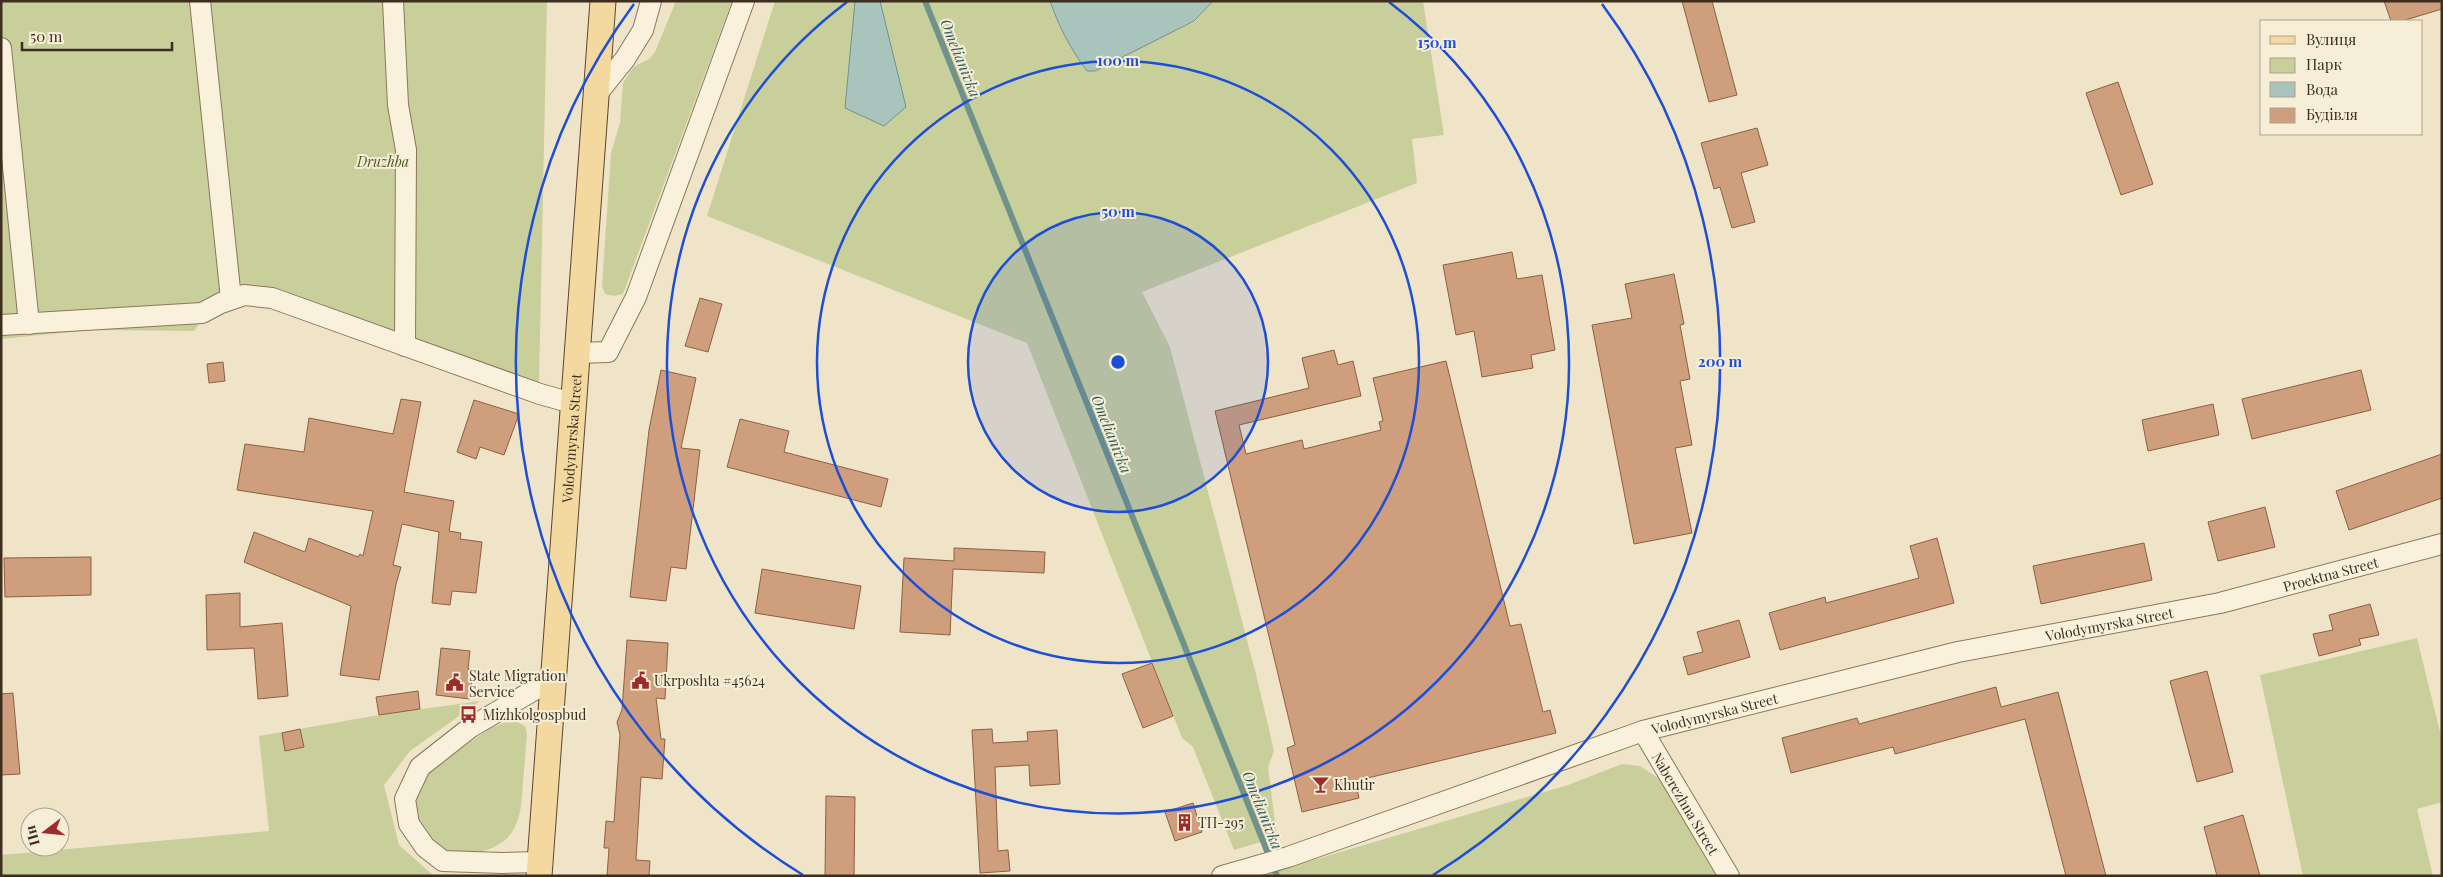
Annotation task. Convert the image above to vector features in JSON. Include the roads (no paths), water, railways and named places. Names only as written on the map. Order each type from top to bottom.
[{"type":"main road","name":"Volodymyrska Street","points":[[539,869],[603,1]]},
{"type":"street","points":[[200,1],[231,299]]},
{"type":"street","points":[[393,1],[398,105],[406,150],[405,346]]},
{"type":"street","points":[[597,94],[625,59],[643,30],[650,1]]},
{"type":"street","points":[[576,352],[608,352],[636,297],[744,1]]},
{"type":"street","points":[[1,48],[29,324]]},
{"type":"street","points":[[1,325],[202,313],[244,295],[272,298],[540,394],[572,403]]},
{"type":"street","name":"Proektna Street","points":[[2220,603],[2442,544]]},
{"type":"street","name":"Volodymyrska Street","points":[[1228,874],[1277,860],[1644,731],[1958,652],[2220,603]]},
{"type":"street","points":[[539,869],[503,864],[443,861],[425,847],[410,824],[405,799],[420,766],[471,727],[553,679]]},
{"type":"street","name":"Naberezhna Street","points":[[1644,731],[1729,876]]},
{"type":"water","points":[[855,1],[880,1],[906,107],[884,126],[845,108]]},
{"type":"water","points":[[1050,1],[1213,1],[1194,21],[1095,71],[1087,71],[1075,54],[1057,20]]},
{"type":"waterway","name":"Omelianivka","points":[[925,1],[1277,876]]},
{"type":"place","name":"Ukrposhta #45624","points":[[640,680]]},
{"type":"place","name":"State Migration Service","points":[[455,683]]},
{"type":"place","name":"Mizhkolgospbud","points":[[469,714]]},
{"type":"place","name":"Khutir","points":[[1320,784]]},
{"type":"place","name":"ТП-295","points":[[1184,822]]},
{"type":"park label","name":"Druzhba","points":[[383,161]]}]
